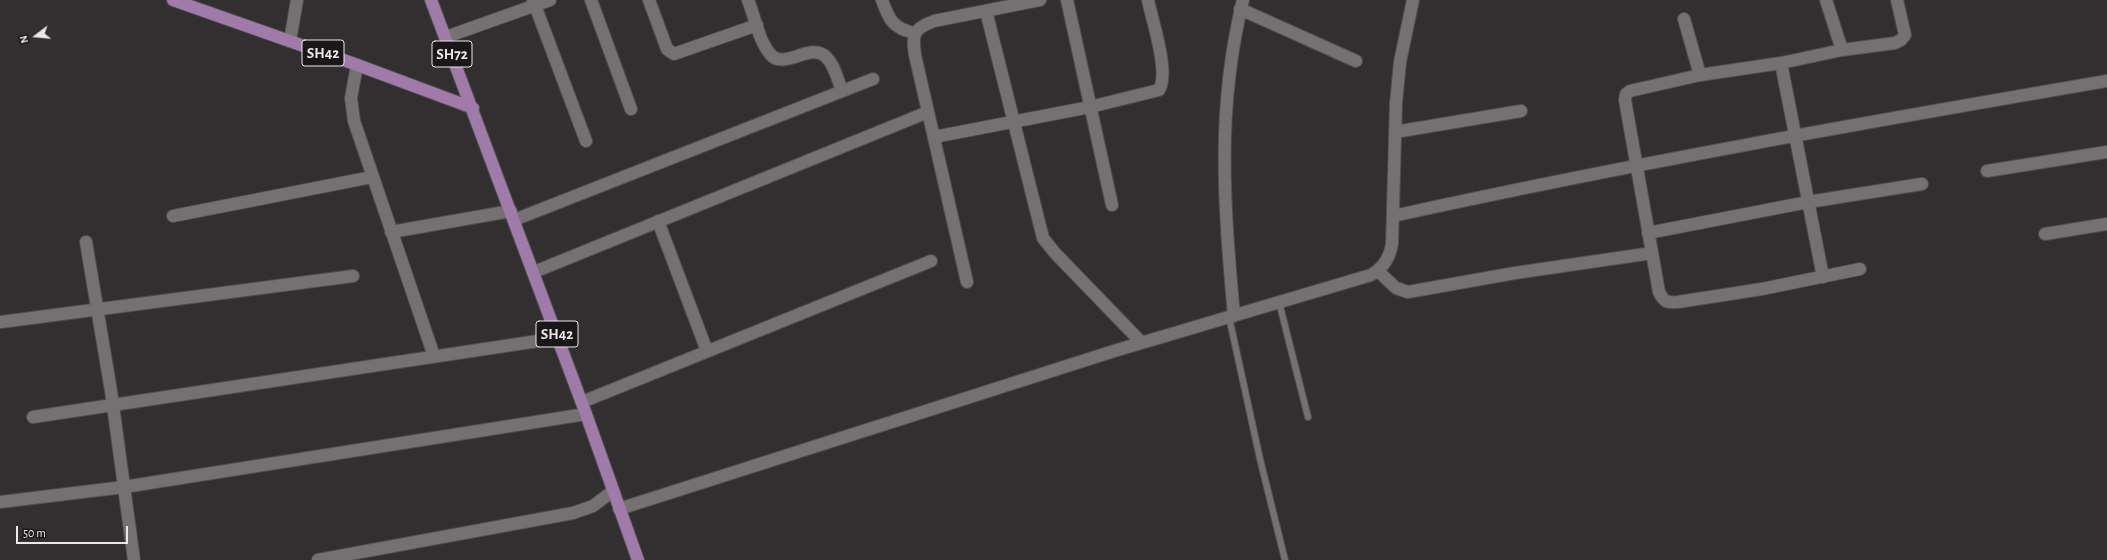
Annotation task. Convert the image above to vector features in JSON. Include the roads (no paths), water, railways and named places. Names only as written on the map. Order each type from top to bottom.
[{"type":"main road","name":"SH42","points":[[173,0],[357,65],[472,108],[582,402],[638,560]]},
{"type":"main road","name":"SH72","points":[[431,0],[472,108]]},
{"type":"street","points":[[290,41],[297,0]]},
{"type":"street","points":[[446,38],[534,3],[550,0]]},
{"type":"street","points":[[591,0],[631,109]]},
{"type":"street","points":[[649,0],[667,49],[674,54],[757,25]]},
{"type":"street","points":[[748,0],[768,51],[777,60],[812,52],[826,56],[842,91]]},
{"type":"street","points":[[882,0],[891,21],[897,27],[914,33]]},
{"type":"street","points":[[967,282],[915,56],[913,42],[914,33],[921,26],[934,21],[1040,0]]},
{"type":"street","points":[[1067,0],[1112,205]]},
{"type":"street","points":[[934,137],[1090,107],[1152,93],[1159,90],[1162,85],[1161,62],[1148,0]]},
{"type":"street","points":[[619,509],[1142,343],[1371,275],[1378,271],[1389,256],[1392,244],[1395,132],[1400,62],[1413,0]]},
{"type":"street","points":[[1826,0],[1842,50]]},
{"type":"street","points":[[1860,269],[1823,277],[1669,303],[1663,300],[1659,292],[1625,100],[1626,94],[1638,88],[1700,75],[1781,63],[1842,50],[1895,43],[1901,40],[1905,35],[1897,0]]},
{"type":"street","points":[[534,3],[586,141]]},
{"type":"street","points":[[1231,316],[1223,149],[1230,60],[1242,5],[1356,61]]},
{"type":"street","points":[[986,10],[1043,238],[1054,253],[1142,343]]},
{"type":"street","points":[[1684,19],[1700,75]]},
{"type":"street","points":[[1781,63],[1823,277]]},
{"type":"street","points":[[357,65],[351,108],[358,137],[434,356]]},
{"type":"street","points":[[391,232],[513,215],[873,79]]},
{"type":"street","points":[[1393,216],[1532,185],[1637,165],[1945,108],[2107,81]]},
{"type":"street","points":[[1395,132],[1521,111]]},
{"type":"street","points":[[534,272],[928,112]]},
{"type":"street","points":[[1987,170],[2107,152]]},
{"type":"street","points":[[173,216],[372,177]]},
{"type":"street","points":[[1648,233],[1808,202],[1922,184]]},
{"type":"street","points":[[658,221],[708,351]]},
{"type":"street","points":[[2045,234],[2107,224]]},
{"type":"street","points":[[86,242],[112,404],[134,560]]},
{"type":"street","points":[[1378,271],[1396,288],[1408,292],[1523,272],[1652,253]]},
{"type":"street","points":[[582,402],[932,261]]},
{"type":"street","points":[[1,322],[352,276]]},
{"type":"street","points":[[33,417],[558,338]]},
{"type":"street","points":[[0,502],[124,487],[586,414]]},
{"type":"street","points":[[318,560],[574,513],[593,506],[613,491]]},
{"type":"lane","points":[[1279,302],[1308,416]]},
{"type":"lane","points":[[1231,316],[1260,458],[1286,560]]}]
